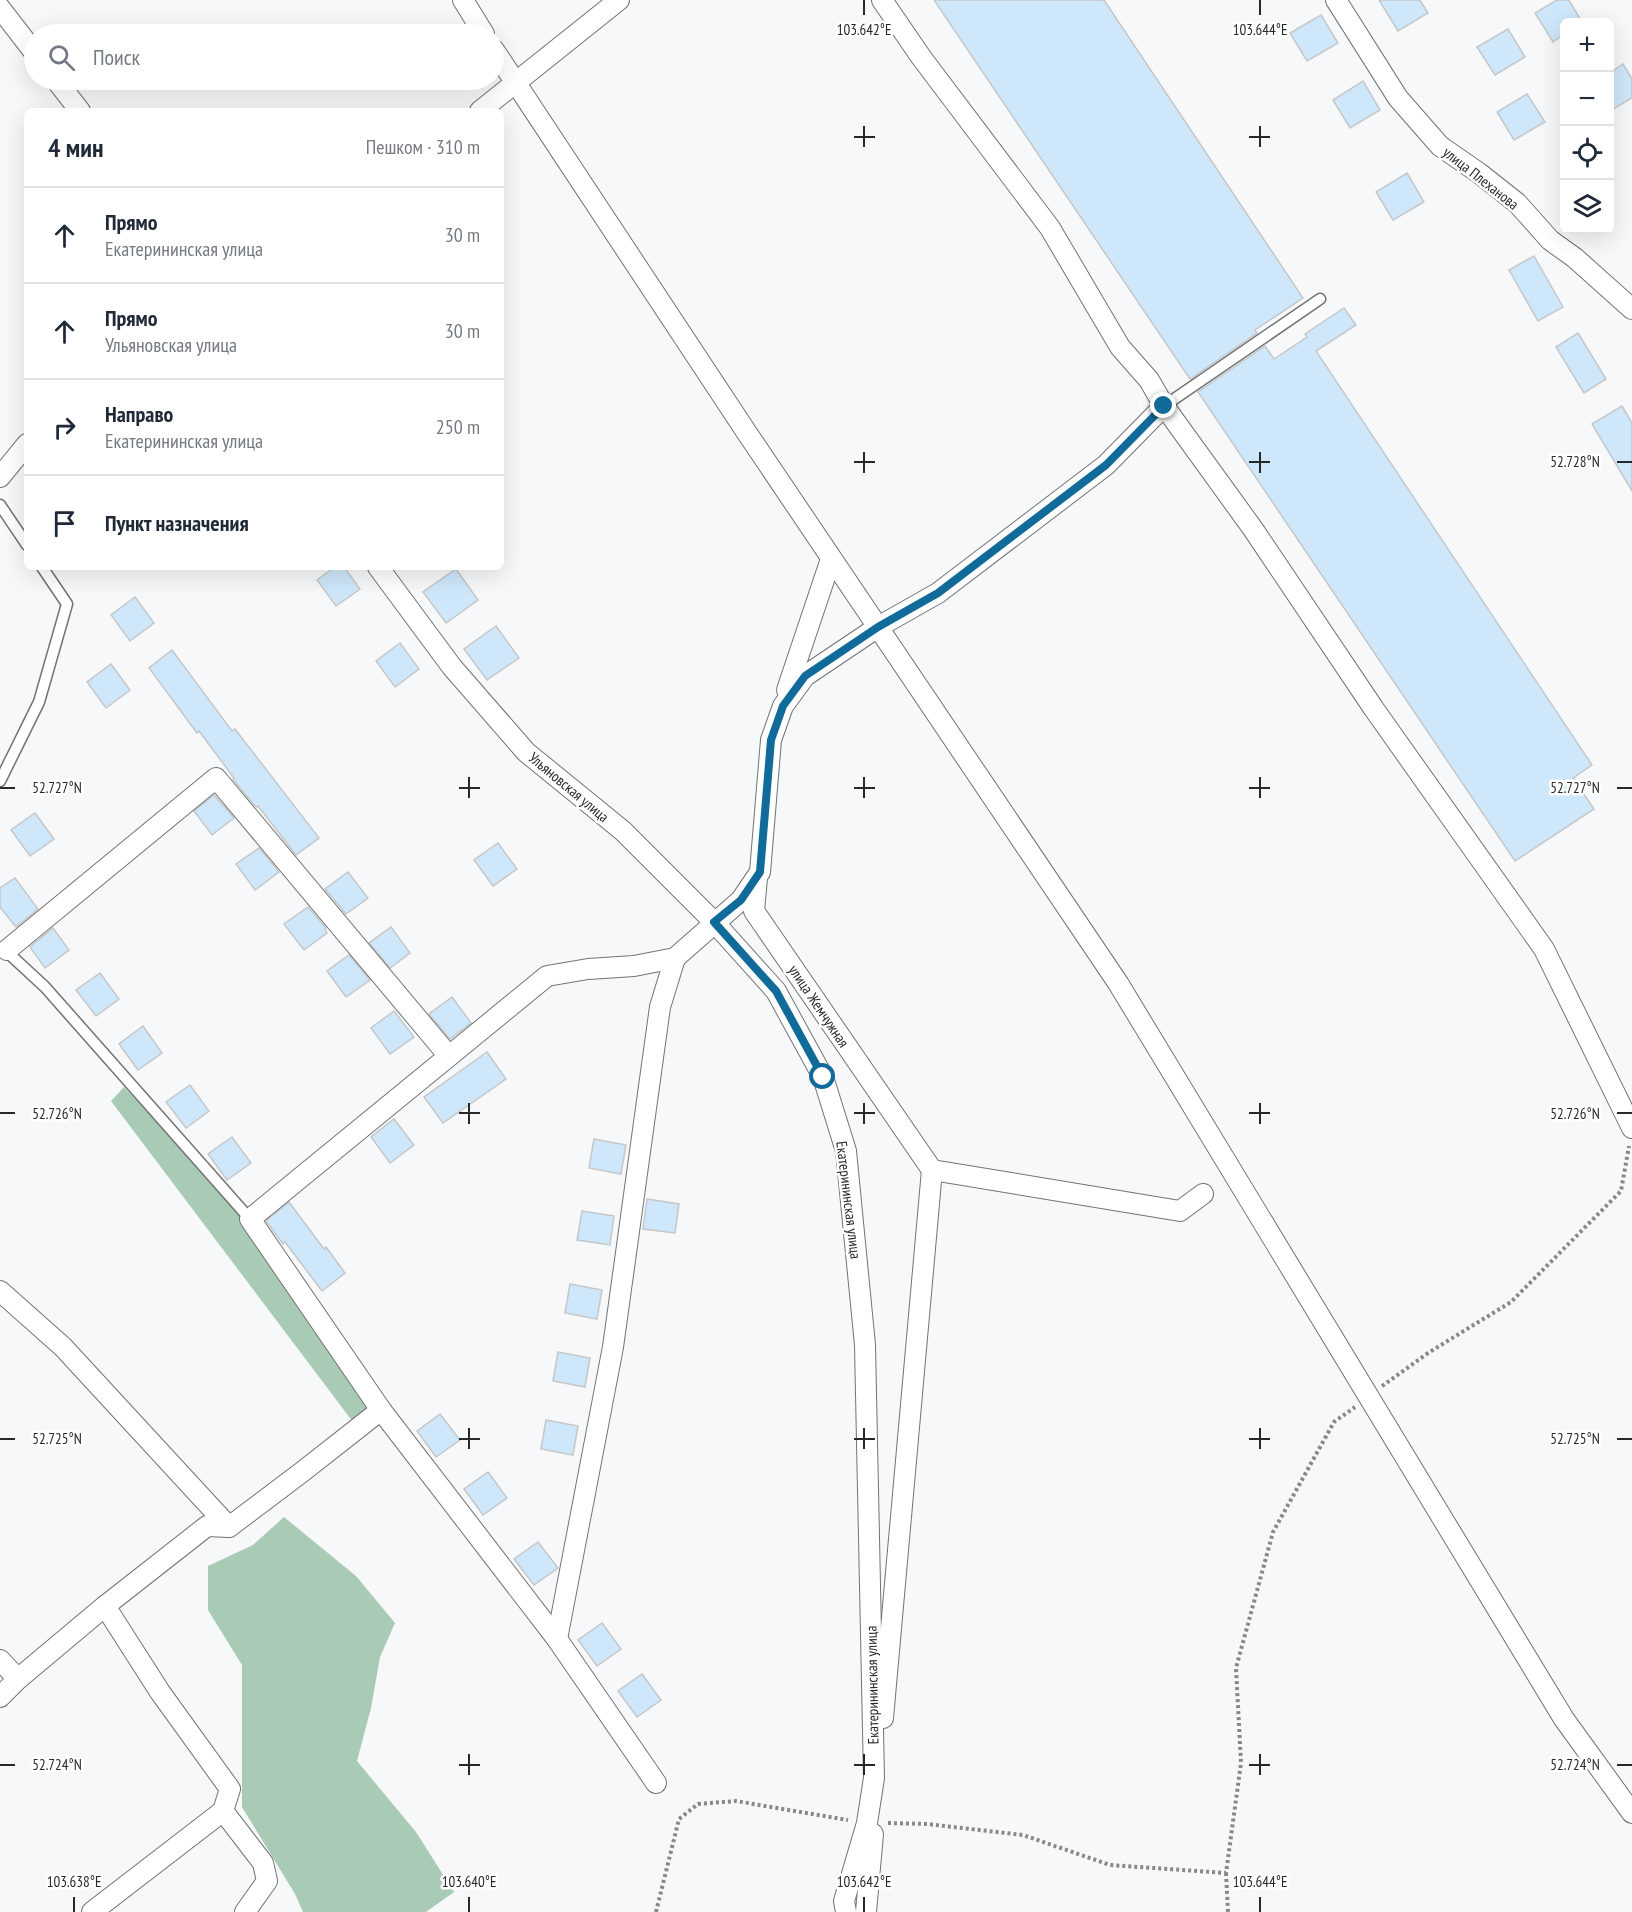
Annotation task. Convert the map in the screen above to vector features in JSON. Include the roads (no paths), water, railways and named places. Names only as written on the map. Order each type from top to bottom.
[{"type":"street","points":[[462,0],[478,24]]},
{"type":"street","points":[[484,108],[619,0]]},
{"type":"street","points":[[882,0],[921,57],[1050,228],[1120,347],[1149,380],[1164,406],[1253,529],[1374,709],[1544,949],[1631,1134]]},
{"type":"street","name":"улица Плеханова","points":[[1336,0],[1398,98],[1440,146],[1479,173],[1516,203],[1550,240],[1575,258],[1632,309]]},
{"type":"street","points":[[0,8],[24,39]]},
{"type":"street","points":[[504,67],[831,559],[1118,983],[1564,1719],[1632,1814]]},
{"type":"street","points":[[64,90],[78,108]]},
{"type":"street","points":[[557,1639],[613,1347],[660,1007],[675,958],[741,900],[760,872],[771,740],[783,706],[805,676],[878,627],[938,593],[1106,465],[1164,406]]},
{"type":"street","points":[[0,477],[24,448]]},
{"type":"street","name":"улица Жемчужная","points":[[831,559],[771,740],[754,911],[932,1170]]},
{"type":"street","name":"Ульяновская улица","points":[[380,570],[452,667],[526,752],[623,831],[714,922],[776,991]]},
{"type":"street","points":[[3,948],[216,778],[448,1055]]},
{"type":"street","points":[[656,1783],[557,1639],[381,1410],[250,1219],[547,976],[588,969],[634,966],[675,958]]},
{"type":"street","name":"Екатерининская улица","points":[[776,991],[823,1077],[846,1151],[865,1345],[874,1778],[867,1823],[844,1901],[846,1912]]},
{"type":"street","points":[[932,1170],[1180,1211],[1203,1194]]},
{"type":"street","name":"Екатерининская улица","points":[[866,1912],[932,1170]]},
{"type":"street","points":[[0,1291],[63,1347],[229,1527]]},
{"type":"street","points":[[0,1697],[18,1679],[105,1606],[207,1526],[229,1527],[381,1410]]},
{"type":"street","points":[[92,1912],[224,1811],[230,1789],[160,1692],[105,1606]]},
{"type":"street","points":[[0,1660],[18,1679]]},
{"type":"street","points":[[224,1811],[263,1863],[267,1881],[244,1912]]},
{"type":"lane","points":[[1164,406],[1320,299]]},
{"type":"lane","points":[[0,505],[24,541]]},
{"type":"lane","points":[[0,781],[39,702],[67,604],[44,570]]},
{"type":"lane","points":[[3,948],[45,987],[250,1219]]}]
